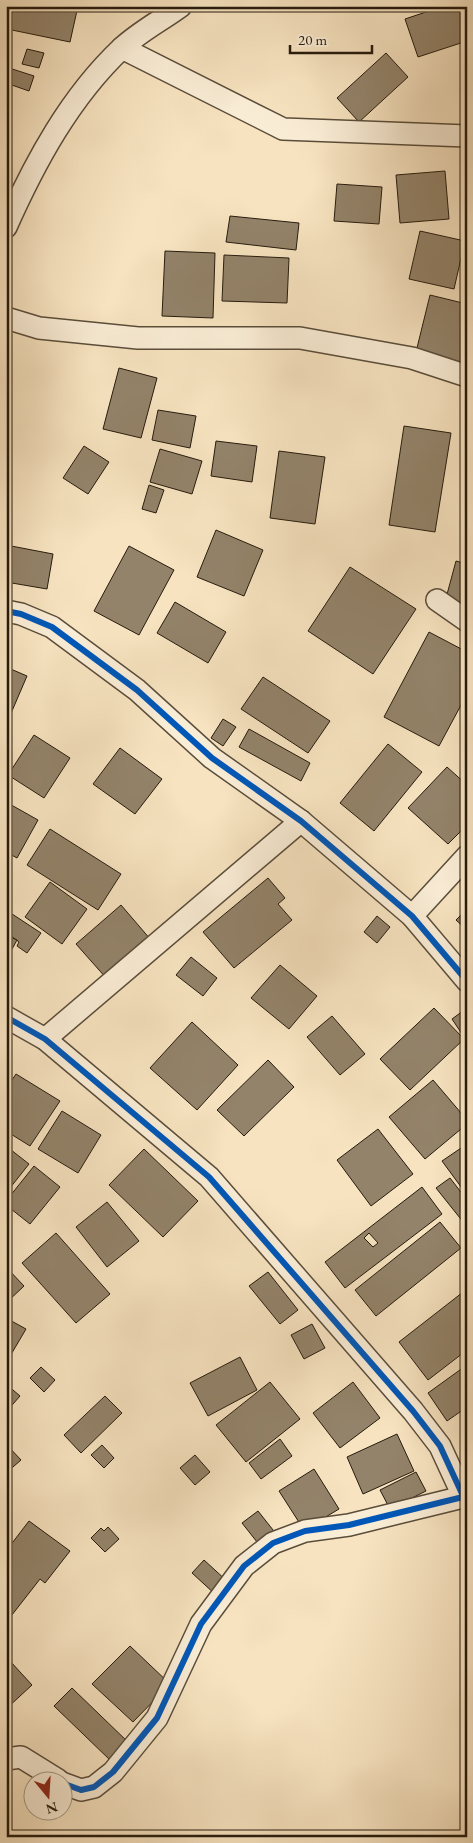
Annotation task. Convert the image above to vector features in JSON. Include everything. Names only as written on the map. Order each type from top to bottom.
[{"type":"street","points":[[6,226],[29,176],[71,106],[122,48],[181,6]]},
{"type":"street","points":[[122,48],[283,129],[467,136]]},
{"type":"street","points":[[6,318],[39,328],[138,338],[300,338],[412,358],[467,376]]},
{"type":"street","points":[[437,600],[467,622]]},
{"type":"street","points":[[6,611],[20,614],[52,627],[137,690],[212,758],[301,821],[412,916],[467,981]]},
{"type":"street","points":[[45,1039],[301,821]]},
{"type":"street","points":[[412,916],[467,856]]},
{"type":"street","points":[[6,1017],[45,1039],[209,1177],[413,1410],[440,1446],[465,1497],[348,1525],[305,1530],[273,1543],[244,1566],[202,1624],[157,1718],[113,1772],[94,1787],[81,1790],[72,1787]]},
{"type":"street","points":[[6,1759],[21,1758],[41,1770]]},
{"type":"building","points":[[12,6],[78,6],[70,42],[7,29]]},
{"type":"building","points":[[444,6],[467,6],[467,41],[418,57],[405,19]]},
{"type":"building","points":[[27,49],[44,53],[39,68],[22,64]]},
{"type":"building","points":[[386,53],[408,77],[359,122],[337,98]]},
{"type":"building","points":[[6,67],[34,76],[29,91],[6,83]]},
{"type":"building","points":[[445,171],[449,219],[400,223],[396,175]]},
{"type":"building","points":[[337,184],[382,187],[379,224],[334,221]]},
{"type":"building","points":[[230,216],[299,223],[296,250],[226,242]]},
{"type":"building","points":[[420,231],[465,241],[454,289],[409,279]]},
{"type":"building","points":[[165,251],[215,253],[213,318],[162,316]]},
{"type":"building","points":[[224,255],[289,258],[287,303],[222,301]]},
{"type":"building","points":[[430,295],[467,304],[467,364],[416,352]]},
{"type":"building","points":[[119,368],[157,378],[141,438],[103,429]]},
{"type":"building","points":[[158,410],[196,416],[190,448],[152,440]]},
{"type":"building","points":[[404,426],[451,433],[435,532],[389,525]]},
{"type":"building","points":[[216,441],[257,446],[252,482],[211,476]]},
{"type":"building","points":[[84,446],[109,462],[88,494],[63,478]]},
{"type":"building","points":[[160,449],[202,461],[192,494],[150,482]]},
{"type":"building","points":[[279,451],[325,457],[315,524],[270,518]]},
{"type":"building","points":[[149,485],[164,490],[156,513],[142,509]]},
{"type":"building","points":[[216,530],[263,550],[244,596],[197,577]]},
{"type":"building","points":[[6,545],[53,554],[47,589],[6,582]]},
{"type":"building","points":[[129,546],[174,570],[139,635],[94,611]]},
{"type":"building","points":[[456,561],[467,564],[467,604],[446,598]]},
{"type":"building","points":[[350,567],[416,609],[373,674],[308,631]]},
{"type":"building","points":[[175,602],[226,632],[208,663],[157,633]]},
{"type":"building","points":[[429,632],[467,652],[467,694],[439,746],[384,717]]},
{"type":"building","points":[[6,667],[27,676],[6,725]]},
{"type":"building","points":[[263,677],[330,721],[308,753],[241,709]]},
{"type":"building","points":[[223,719],[236,727],[223,746],[211,738]]},
{"type":"building","points":[[249,729],[310,763],[301,781],[239,747]]},
{"type":"building","points":[[34,735],[70,758],[44,798],[8,775]]},
{"type":"building","points":[[388,744],[422,772],[374,831],[340,803]]},
{"type":"building","points":[[120,748],[162,779],[135,814],[93,784]]},
{"type":"building","points":[[447,767],[467,785],[467,825],[448,844],[408,808]]},
{"type":"building","points":[[6,802],[38,820],[17,858],[6,852]]},
{"type":"building","points":[[50,829],[121,874],[98,910],[27,865]]},
{"type":"building","points":[[268,878],[285,898],[278,904],[292,920],[234,968],[203,932]]},
{"type":"building","points":[[50,882],[87,909],[62,944],[25,917]]},
{"type":"building","points":[[121,905],[151,940],[107,979],[76,944]]},
{"type":"building","points":[[467,909],[467,930],[456,920]]},
{"type":"building","points":[[6,910],[41,933],[27,953],[17,946],[19,942],[6,932]]},
{"type":"building","points":[[377,916],[390,927],[377,943],[364,932]]},
{"type":"building","points":[[6,935],[17,940],[6,960]]},
{"type":"building","points":[[191,957],[217,978],[203,996],[176,975]]},
{"type":"building","points":[[280,965],[317,996],[289,1029],[251,998]]},
{"type":"building","points":[[434,1008],[464,1039],[410,1090],[380,1059]]},
{"type":"building","points":[[467,1008],[467,1030],[462,1034],[452,1019]]},
{"type":"building","points":[[332,1016],[365,1054],[340,1075],[307,1037]]},
{"type":"building","points":[[192,1022],[238,1065],[197,1110],[150,1068]]},
{"type":"building","points":[[268,1060],[294,1087],[244,1136],[217,1110]]},
{"type":"building","points":[[16,1074],[60,1101],[30,1146],[6,1131],[6,1089]]},
{"type":"building","points":[[433,1080],[467,1120],[467,1124],[425,1159],[389,1117]]},
{"type":"building","points":[[62,1111],[101,1135],[78,1173],[38,1149]]},
{"type":"building","points":[[378,1129],[413,1174],[371,1206],[337,1160]]},
{"type":"building","points":[[467,1144],[467,1195],[442,1161]]},
{"type":"building","points":[[6,1146],[29,1164],[6,1193]]},
{"type":"building","points":[[144,1149],[198,1201],[163,1237],[109,1185]]},
{"type":"building","points":[[34,1166],[60,1187],[30,1224],[6,1205],[6,1201]]},
{"type":"building","points":[[450,1178],[467,1200],[467,1221],[464,1223],[436,1188]]},
{"type":"building","points":[[422,1187],[442,1214],[345,1288],[325,1262]],"holes":[[[369,1233],[378,1243],[373,1247],[364,1238]]]},
{"type":"building","points":[[107,1202],[139,1241],[107,1267],[76,1227]]},
{"type":"building","points":[[440,1222],[461,1248],[376,1316],[355,1290]]},
{"type":"building","points":[[56,1233],[110,1294],[76,1323],[22,1263]]},
{"type":"building","points":[[6,1267],[24,1286],[6,1303]]},
{"type":"building","points":[[268,1272],[298,1310],[280,1324],[249,1286]]},
{"type":"building","points":[[467,1289],[467,1350],[428,1380],[399,1342]]},
{"type":"building","points":[[6,1318],[26,1329],[6,1363]]},
{"type":"building","points":[[312,1324],[325,1348],[304,1359],[291,1335]]},
{"type":"building","points":[[240,1357],[257,1390],[208,1416],[190,1383]]},
{"type":"building","points":[[41,1367],[55,1380],[44,1392],[30,1378]]},
{"type":"building","points":[[464,1367],[467,1371],[467,1407],[447,1421],[428,1393]]},
{"type":"building","points":[[270,1382],[300,1419],[246,1462],[216,1425]]},
{"type":"building","points":[[353,1382],[380,1418],[340,1448],[313,1413]]},
{"type":"building","points":[[6,1384],[20,1396],[6,1412]]},
{"type":"building","points":[[105,1396],[122,1413],[81,1453],[64,1435]]},
{"type":"building","points":[[397,1434],[414,1471],[363,1494],[347,1457]]},
{"type":"building","points":[[280,1439],[292,1456],[261,1479],[249,1463]]},
{"type":"building","points":[[6,1444],[21,1460],[6,1473]]},
{"type":"building","points":[[102,1445],[114,1458],[104,1468],[91,1455]]},
{"type":"building","points":[[195,1455],[210,1472],[195,1485],[180,1468]]},
{"type":"building","points":[[314,1469],[339,1509],[304,1530],[279,1491]]},
{"type":"building","points":[[416,1472],[426,1491],[390,1509],[380,1490]]},
{"type":"building","points":[[258,1511],[277,1535],[261,1547],[242,1523]]},
{"type":"building","points":[[29,1521],[70,1551],[45,1583],[40,1579],[8,1620],[6,1619],[6,1551]]},
{"type":"building","points":[[108,1527],[119,1539],[105,1552],[91,1538],[101,1528],[104,1531]]},
{"type":"building","points":[[204,1560],[228,1582],[216,1595],[192,1573]]},
{"type":"building","points":[[130,1646],[170,1684],[133,1722],[92,1684]]},
{"type":"building","points":[[10,1661],[32,1685],[6,1709],[6,1664]]},
{"type":"building","points":[[72,1688],[129,1743],[111,1761],[54,1706]]},
{"type":"cycle path","points":[[6,611],[21,614],[52,627],[137,690],[212,758],[301,821],[412,916],[467,981]]},
{"type":"cycle path","points":[[6,1017],[45,1039],[209,1177],[413,1411],[440,1446],[464,1498]]},
{"type":"cycle path","points":[[72,1787],[81,1790],[94,1787],[113,1772],[157,1718],[201,1624],[244,1566],[273,1543],[305,1531],[349,1525],[467,1496]]}]
